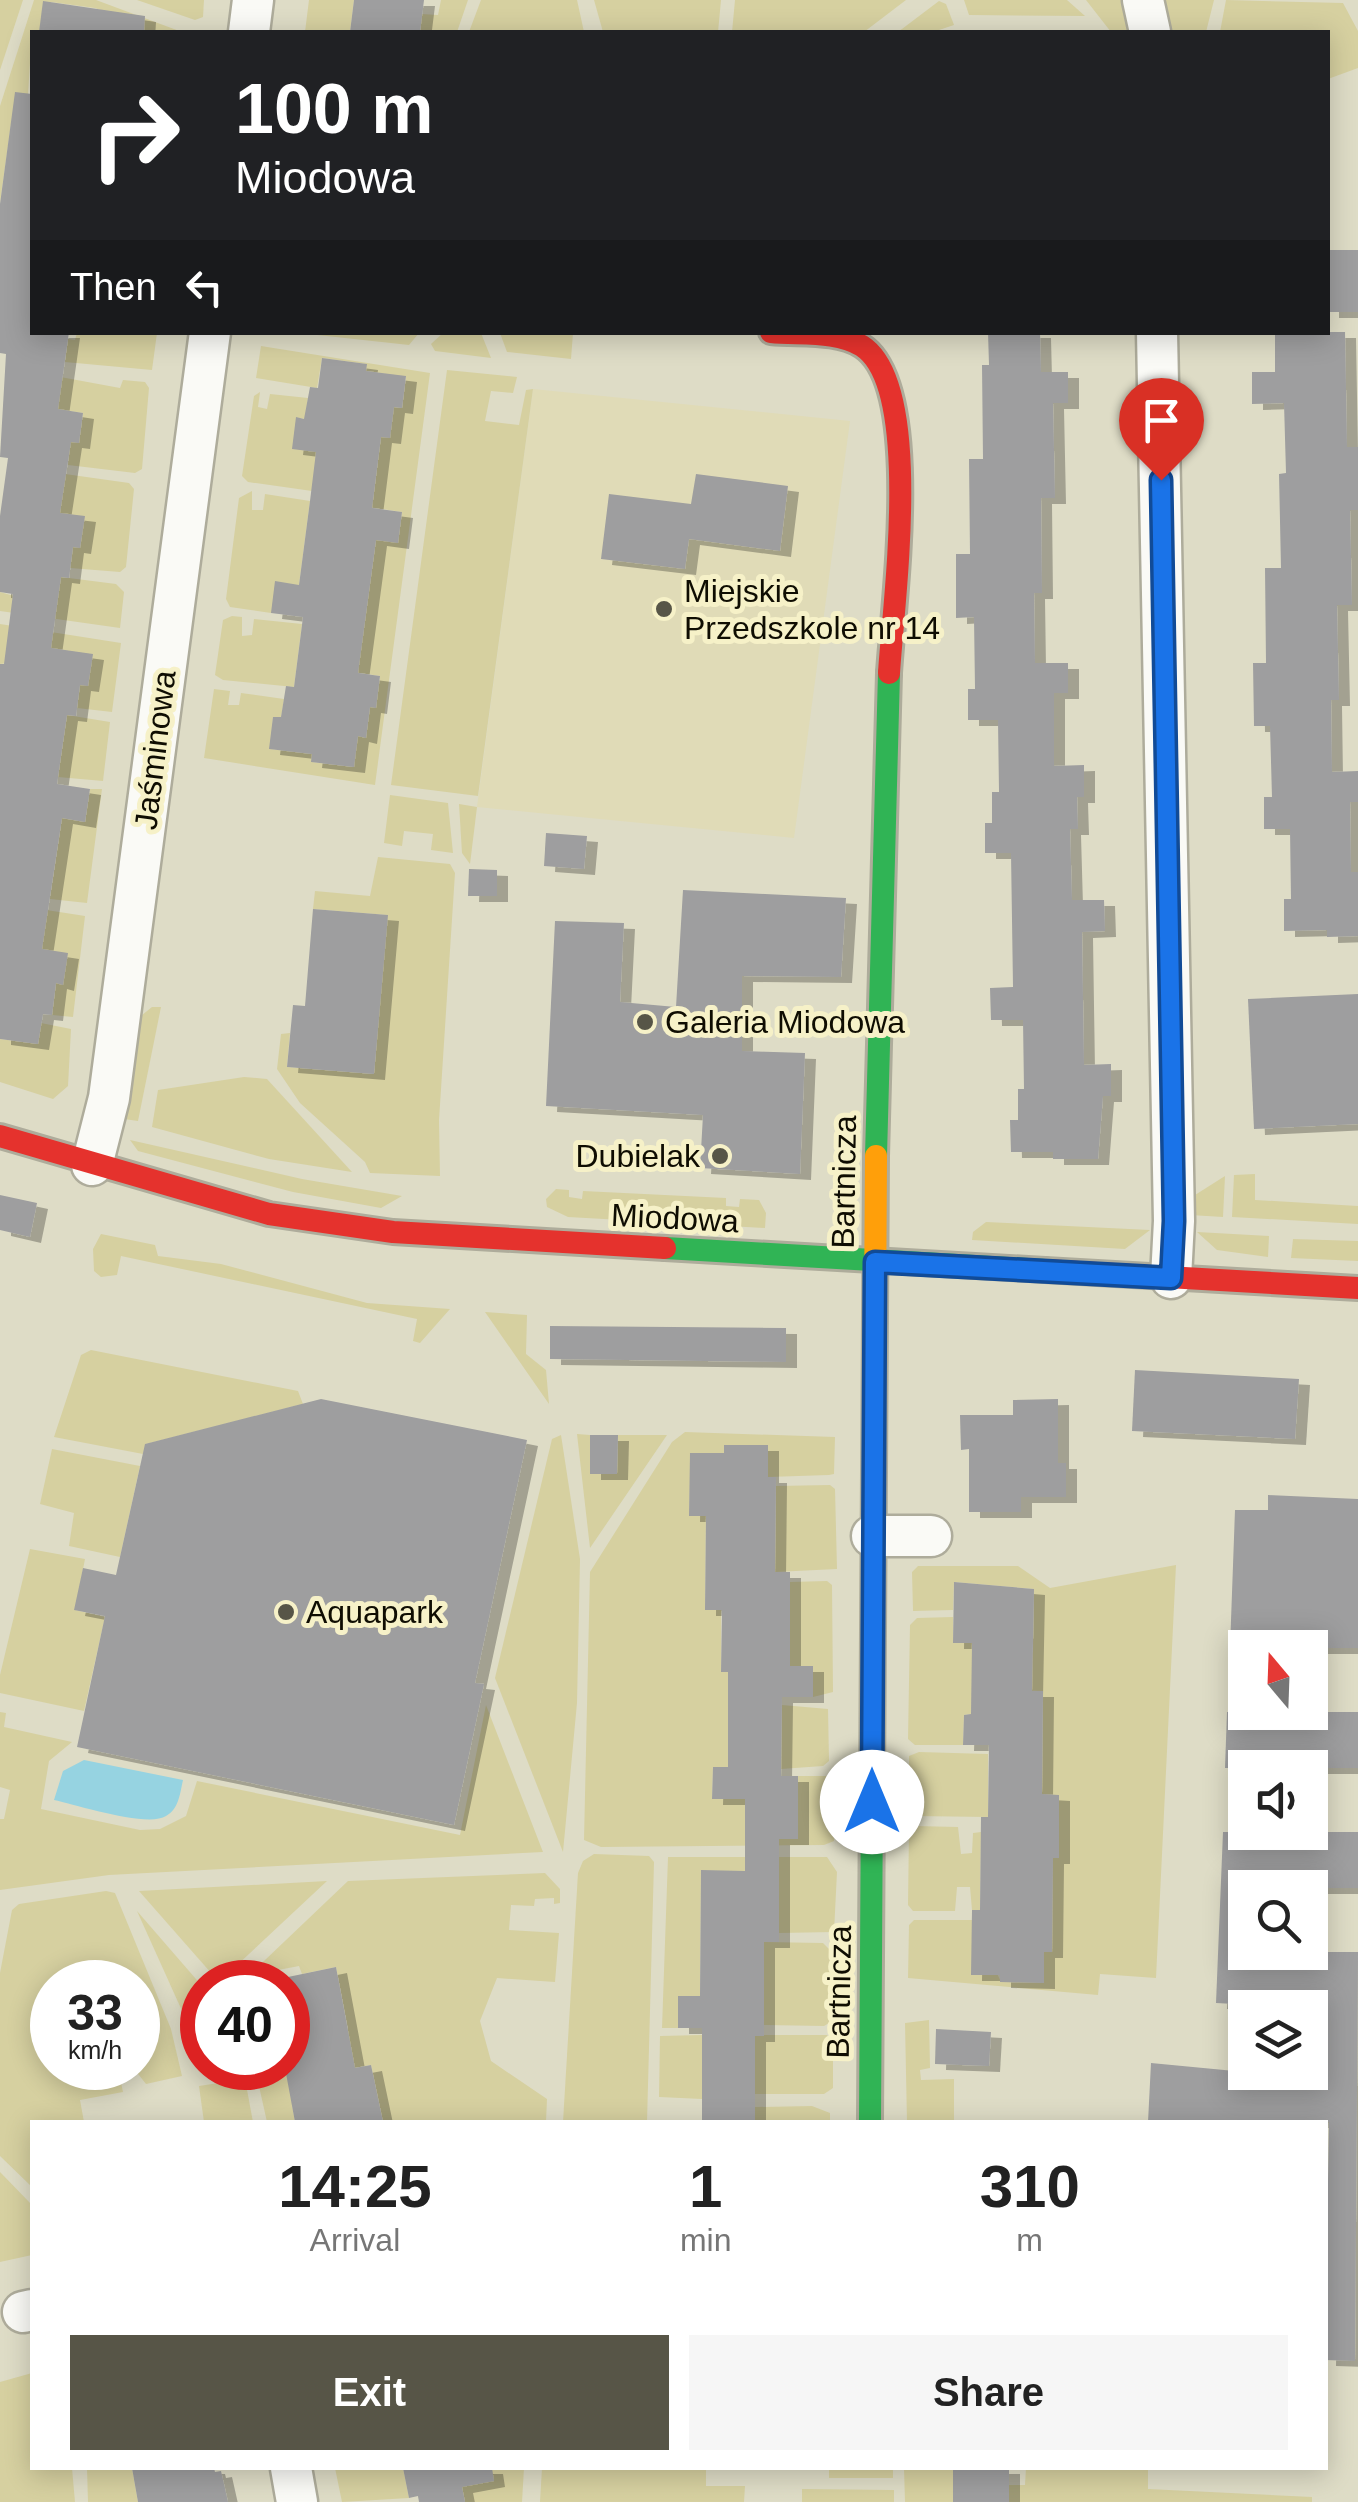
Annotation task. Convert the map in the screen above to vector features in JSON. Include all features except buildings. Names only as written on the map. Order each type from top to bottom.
[{"type":"street","points":[[249,30],[253,0]]},
{"type":"street","points":[[1143,0],[1150,30]]},
{"type":"street","name":"Jaśminowa","points":[[92,1165],[109,1098],[210,335]]},
{"type":"street","name":"Bartnicza","points":[[802,335],[853,340],[874,358],[887,381],[899,426],[886,708],[875,1262],[870,2120]]},
{"type":"street","points":[[1157,335],[1174,1221],[1171,1278]]},
{"type":"street","name":"Miodowa","points":[[0,1136],[268,1214],[393,1232],[1358,1288]]},
{"type":"street","points":[[872,1536],[931,1536]]},
{"type":"street","points":[[291,2470],[297,2502]]},
{"type":"shaded area","points":[[0,0],[23,0],[0,70]]},
{"type":"shaded area","points":[[34,0],[96,0],[177,30],[134,30],[136,22],[95,8],[51,2],[47,30],[30,30],[26,126],[11,124],[0,203],[0,106]]},
{"type":"shaded area","points":[[137,0],[204,0],[203,17],[195,20]]},
{"type":"shaded area","points":[[309,0],[354,0],[350,30],[305,30]]},
{"type":"shaded area","points":[[441,0],[468,0],[458,30],[420,30],[422,14],[438,15]]},
{"type":"shaded area","points":[[481,0],[577,0],[584,30],[470,30]]},
{"type":"shaded area","points":[[594,0],[721,0],[718,30],[602,30]]},
{"type":"shaded area","points":[[735,0],[906,0],[867,30],[732,30]]},
{"type":"shaded area","points":[[964,0],[1067,0],[1085,16],[969,15]]},
{"type":"shaded area","points":[[1086,0],[1124,0],[1132,30],[1109,30]]},
{"type":"shaded area","points":[[1160,0],[1214,0],[1206,30],[1165,30]]},
{"type":"shaded area","points":[[1226,0],[1343,3],[1358,31],[1358,68],[1330,78],[1330,30],[1220,30]]},
{"type":"shaded area","points":[[939,1],[946,4],[954,25],[939,30],[901,30]]},
{"type":"shaded area","points":[[76,335],[157,335],[152,370],[65,362],[68,339],[75,340]]},
{"type":"shaded area","points":[[317,335],[417,335],[409,345]]},
{"type":"shaded area","points":[[441,335],[482,335],[491,358],[435,351],[431,344]]},
{"type":"shaded area","points":[[501,335],[573,335],[571,359],[507,352]]},
{"type":"shaded area","points":[[261,346],[430,373],[375,785],[204,758],[214,689],[230,691],[228,705],[239,705],[241,693],[284,699],[281,718],[273,717],[271,749],[312,754],[312,762],[353,767],[358,736],[366,737],[370,707],[376,707],[380,676],[341,670],[363,634],[376,540],[398,542],[402,512],[362,506],[373,500],[381,437],[394,407],[402,408],[406,377],[366,371],[366,364],[322,358],[317,388],[256,378]]},
{"type":"shaded area","points":[[447,370],[517,377],[513,393],[491,391],[485,421],[519,425],[526,390],[533,389],[478,796],[391,785]]},
{"type":"shaded area","points":[[55,376],[120,388],[123,380],[145,382],[149,388],[142,469],[135,473],[68,465],[70,442],[79,442],[83,413],[41,407]]},
{"type":"shaded area","name":"Miejskie Przedszkole nr 14","points":[[533,389],[850,421],[794,838],[477,807]]},
{"type":"shaded area","points":[[260,392],[258,407],[267,409],[270,394],[308,398],[305,419],[297,418],[335,454],[319,492],[248,482],[242,476],[254,396]]},
{"type":"shaded area","points":[[58,473],[129,483],[134,489],[126,567],[120,572],[70,568],[73,547],[80,547],[84,517],[44,511]]},
{"type":"shaded area","points":[[252,491],[252,510],[263,510],[265,494],[310,501],[299,585],[271,613],[230,607],[226,599],[239,498]]},
{"type":"shaded area","points":[[61,577],[116,584],[124,592],[120,628],[0,611],[0,592],[56,608]]},
{"type":"shaded area","points":[[242,617],[242,636],[252,635],[254,619],[302,624],[294,687],[223,680],[215,675],[223,620]]},
{"type":"shaded area","points":[[0,624],[121,643],[112,712],[77,708],[80,685],[88,685],[92,654],[0,664]]},
{"type":"shaded area","points":[[67,715],[110,722],[103,781],[58,777]]},
{"type":"shaded area","points":[[90,789],[102,789],[87,903],[50,899],[62,818],[85,822]]},
{"type":"shaded area","points":[[390,795],[448,803],[453,853],[431,850],[433,834],[404,831],[402,846],[384,843]]},
{"type":"shaded area","points":[[459,804],[477,807],[470,864],[462,853]]},
{"type":"shaded area","points":[[378,857],[450,864],[455,873],[439,1120],[440,1176],[370,1173],[365,1162],[300,1103],[277,1069],[281,1034],[290,1033],[287,1067],[374,1074],[387,915],[313,909],[315,891],[370,896]]},
{"type":"shaded area","points":[[40,909],[85,916],[73,1017],[52,1015],[56,983],[62,984],[26,947]]},
{"type":"shaded area","points":[[152,1007],[161,1007],[138,1121],[124,1119],[136,1020]]},
{"type":"shaded area","points":[[41,1023],[71,1029],[68,1086],[53,1099],[0,1082],[0,1039],[38,1044]]},
{"type":"shaded area","points":[[244,1077],[267,1079],[352,1172],[269,1159],[152,1127],[158,1090]]},
{"type":"shaded area","points":[[130,1140],[302,1179],[402,1196],[381,1208],[293,1192],[138,1151]]},
{"type":"shaded area","points":[[1255,1174],[1255,1200],[1358,1206],[1358,1224],[1232,1217],[1234,1175]]},
{"type":"shaded area","points":[[1225,1176],[1223,1217],[1190,1215],[1195,1195]]},
{"type":"shaded area","points":[[556,1189],[569,1190],[569,1197],[582,1199],[583,1191],[726,1198],[726,1206],[739,1207],[740,1199],[759,1200],[766,1213],[765,1228],[568,1217],[547,1207],[546,1199]]},
{"type":"shaded area","points":[[986,1222],[1150,1230],[1125,1249],[972,1240],[973,1232]]},
{"type":"shaded area","points":[[1197,1232],[1269,1236],[1268,1257],[1217,1250]]},
{"type":"shaded area","points":[[101,1234],[155,1245],[158,1256],[221,1264],[367,1303],[450,1309],[420,1343],[413,1341],[417,1319],[121,1256],[117,1275],[101,1277],[94,1271],[93,1249]]},
{"type":"shaded area","points":[[1293,1239],[1358,1241],[1358,1261],[1291,1258]]},
{"type":"shaded area","points":[[485,1312],[527,1315],[526,1354],[546,1370],[549,1404]]},
{"type":"shaded area","points":[[91,1350],[298,1391],[303,1404],[146,1444],[143,1454],[54,1437],[81,1355]]},
{"type":"shaded area","points":[[685,1432],[835,1437],[834,1474],[829,1475],[768,1477],[768,1445],[725,1445],[724,1453],[691,1453],[689,1515],[706,1516],[705,1610],[721,1610],[721,1671],[728,1672],[728,1767],[713,1767],[712,1798],[755,1799],[798,1838],[798,1776],[831,1776],[834,1841],[824,1845],[601,1847],[584,1840],[590,1572],[672,1442]]},
{"type":"shaded area","points":[[577,1434],[590,1435],[591,1474],[617,1474],[618,1435],[667,1435],[590,1548]]},
{"type":"shaded area","points":[[561,1435],[580,1559],[577,1703],[563,1852],[495,1678],[552,1439]]},
{"type":"shaded area","points":[[52,1449],[140,1466],[120,1557],[69,1546],[74,1513],[40,1504]]},
{"type":"shaded area","points":[[830,1485],[835,1489],[837,1569],[775,1572],[776,1486]]},
{"type":"shaded area","points":[[30,1549],[85,1559],[75,1610],[105,1617],[84,1711],[0,1693],[0,1675]]},
{"type":"shaded area","points":[[1176,1565],[1156,1978],[1100,1974],[1098,1995],[908,1978],[909,1925],[914,1920],[972,1920],[1001,1982],[1043,1982],[1033,1794],[1042,1785],[1043,1691],[1016,1690],[1033,1651],[1034,1589],[954,1582],[953,1610],[913,1611],[912,1572],[918,1566],[1018,1566],[1050,1588]]},
{"type":"shaded area","points":[[827,1581],[832,1585],[833,1692],[813,1697],[813,1667],[790,1666],[790,1582]]},
{"type":"shaded area","points":[[953,1617],[953,1643],[980,1643],[971,1714],[964,1715],[963,1745],[915,1745],[908,1739],[910,1625],[917,1618]]},
{"type":"shaded area","points":[[486,1705],[543,1852],[109,1875],[0,1890],[0,1819],[4,1819],[10,1790],[0,1787],[0,1712],[6,1713],[4,1727],[72,1742],[49,1761],[41,1809],[140,1830],[160,1829],[186,1816],[197,1781],[460,1835]]},
{"type":"shaded area","points":[[782,1705],[828,1709],[829,1761],[823,1766],[781,1769]]},
{"type":"shaded area","points":[[919,1752],[988,1754],[988,1817],[913,1816],[909,1811],[909,1756]]},
{"type":"shaded area","points":[[915,1826],[958,1827],[961,1854],[972,1853],[973,1833],[981,1832],[980,1910],[972,1910],[970,1887],[957,1887],[955,1911],[913,1911],[908,1905],[909,1830]]},
{"type":"shaded area","points":[[594,1854],[649,1856],[654,1862],[647,2120],[563,2120],[578,1873],[583,1861]]},
{"type":"shaded area","points":[[668,1857],[827,1857],[837,1872],[834,1932],[779,1933],[744,1871],[701,1871],[700,1996],[678,1996],[678,2028],[662,2028]]},
{"type":"shaded area","points":[[545,1873],[560,1889],[560,1903],[554,1904],[554,1898],[535,1899],[534,1906],[511,1905],[509,1930],[559,1933],[555,1982],[497,1978],[480,2021],[491,2061],[547,2099],[546,2120],[383,2120],[371,2065],[337,2071],[348,2028],[336,1967],[310,1972],[310,1960],[265,1960],[348,1881]]},
{"type":"shaded area","points":[[327,1881],[243,1960],[200,1960],[139,1891]]},
{"type":"shaded area","points":[[106,1891],[115,1893],[143,1960],[30,1960],[30,2090],[123,2092],[80,2100],[84,2120],[30,2120],[30,2185],[0,2156],[0,1973],[12,1910],[19,1904]]},
{"type":"shaded area","points":[[137,1911],[180,1961],[180,2006]]},
{"type":"shaded area","points":[[764,1942],[823,1943],[833,1953],[834,2020],[824,2026],[764,2025]]},
{"type":"shaded area","points":[[160,2002],[171,2029],[180,2076],[160,2081]]},
{"type":"shaded area","points":[[929,2020],[930,2068],[920,2070],[921,2080],[954,2079],[954,2120],[907,2120],[905,2023]]},
{"type":"shaded area","points":[[702,2035],[702,2099],[659,2097],[660,2036]]},
{"type":"shaded area","points":[[755,2035],[827,2035],[833,2044],[833,2088],[824,2094],[755,2094]]},
{"type":"shaded area","points":[[200,2090],[247,2090],[253,2120],[204,2120]]},
{"type":"shaded area","points":[[260,2090],[296,2090],[300,2103],[292,2105],[295,2120],[267,2120]]},
{"type":"shaded area","points":[[812,2106],[830,2113],[830,2120],[755,2120],[755,2107]]},
{"type":"shaded area","points":[[0,2172],[30,2203],[30,2255],[0,2262]]},
{"type":"shaded area","points":[[30,2374],[30,2470],[72,2470],[75,2502],[0,2502],[0,2382]]},
{"type":"shaded area","points":[[87,2470],[132,2470],[138,2502],[88,2502]]},
{"type":"shaded area","points":[[335,2470],[403,2470],[409,2498],[342,2502]]},
{"type":"shaded area","points":[[458,2470],[524,2470],[522,2502],[465,2502]]},
{"type":"shaded area","points":[[542,2470],[706,2470],[706,2486],[745,2486],[744,2502],[540,2502]]},
{"type":"shaded area","points":[[829,2470],[893,2470],[893,2478],[829,2478]]},
{"type":"shaded area","points":[[904,2470],[953,2470],[953,2502],[905,2502]]},
{"type":"shaded area","points":[[1026,2470],[1148,2470],[1148,2489],[1312,2497],[1312,2502],[1009,2502],[1009,2485],[1025,2485]]},
{"type":"shaded area","points":[[802,2489],[894,2490],[894,2502],[802,2502]]},
{"type":"water","points":[[84,1760],[183,1780],[176,1805],[166,1816],[144,1819],[54,1800],[63,1771]]},
{"type":"traffic: fast","points":[[876,1156],[889,673]]},
{"type":"traffic: fast","points":[[665,1248],[1045,1270]]},
{"type":"traffic: fast","points":[[870,2120],[872,1790]]},
{"type":"traffic: slow","points":[[872,1790],[876,1156]]},
{"type":"traffic: jam","points":[[830,335],[862,346],[881,369],[893,404],[900,499],[889,673]]},
{"type":"traffic: jam","points":[[0,1136],[269,1214],[393,1232],[665,1248]]},
{"type":"traffic: jam","points":[[1045,1270],[1358,1288]]},
{"type":"place","name":"Miejskie Przedszkole nr 14","points":[[664,609]]},
{"type":"place","name":"Galeria Miodowa","points":[[645,1022]]},
{"type":"place","name":"Dubielak","points":[[720,1156]]},
{"type":"place","name":"Aquapark","points":[[286,1612]]},
{"type":"route","points":[[872,1802],[875,1262],[1171,1278],[1174,1221],[1161,480]]}]
